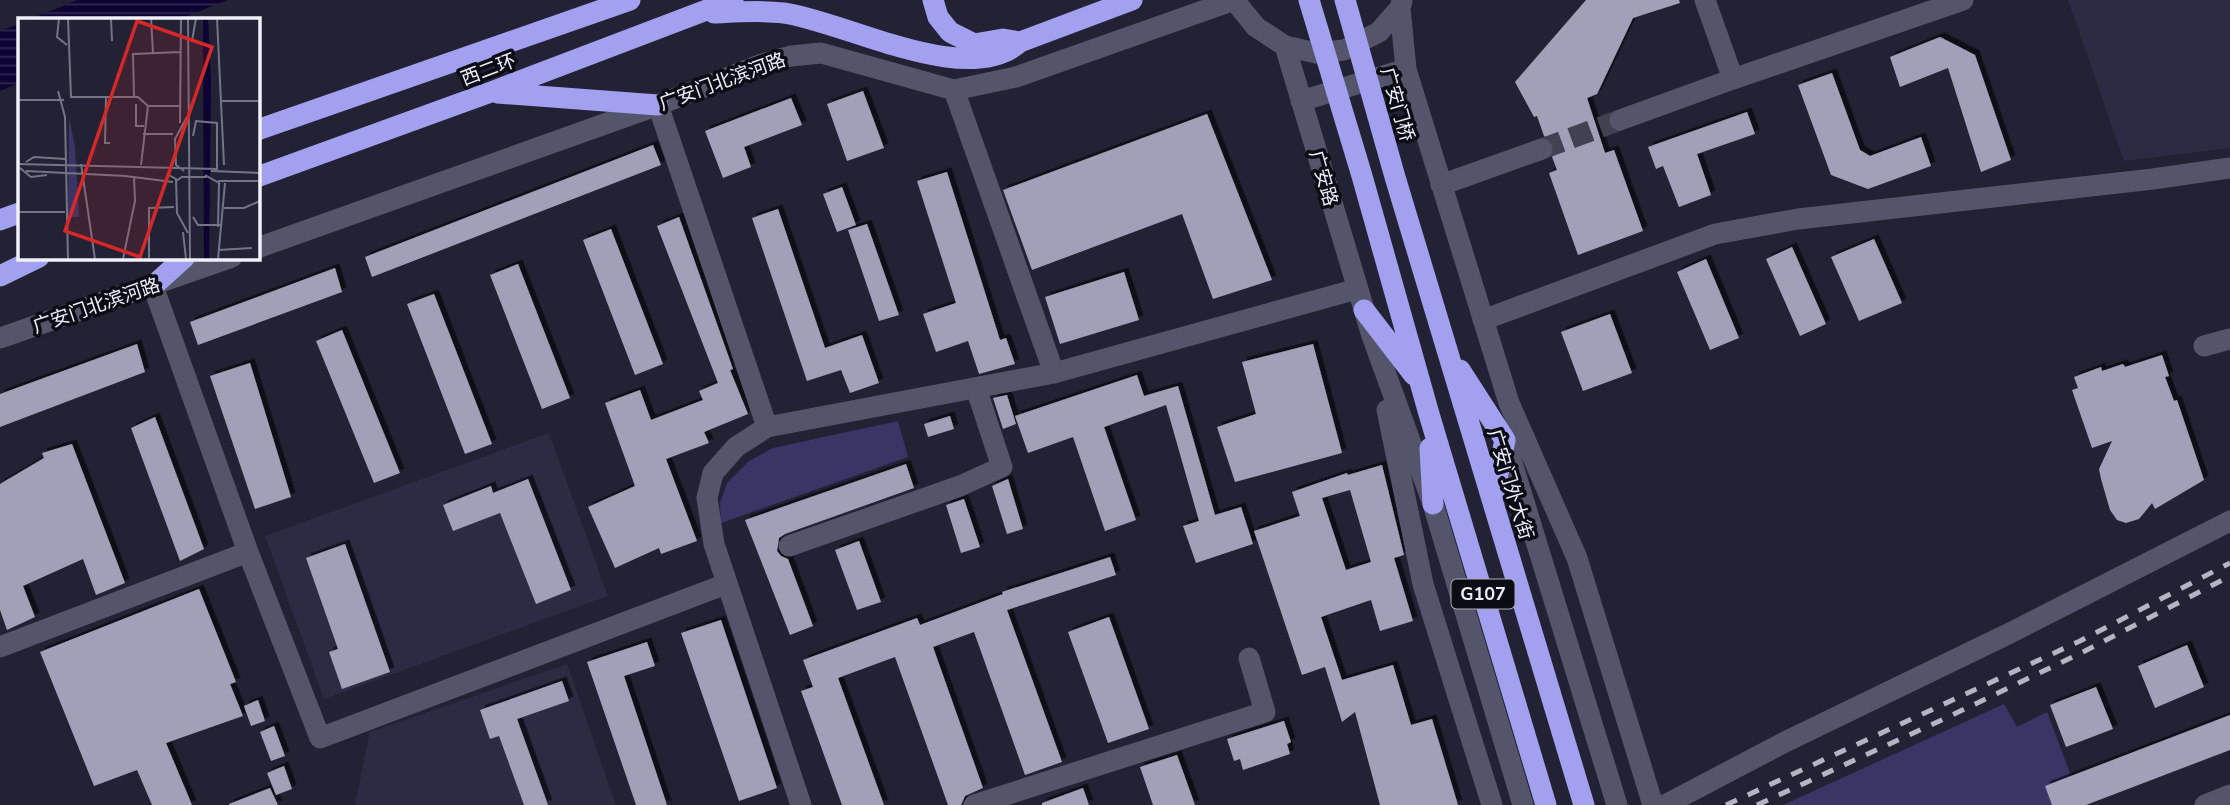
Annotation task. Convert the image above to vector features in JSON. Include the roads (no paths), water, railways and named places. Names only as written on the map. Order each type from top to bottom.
[{"type":"highway","name":"西二环","points":[[259,176],[733,0]]},
{"type":"highway","points":[[933,0],[938,17],[950,32],[974,44],[1003,39],[1020,42]]},
{"type":"highway","points":[[694,14],[784,13],[946,58],[972,60],[996,56],[1011,50],[1020,42],[1132,0]]},
{"type":"highway","points":[[1296,0],[1319,33]]},
{"type":"highway","name":"G107","points":[[1309,0],[1546,805]]},
{"type":"highway","name":"西二环","points":[[259,129],[627,1]]},
{"type":"highway","name":"广安门桥","points":[[1349,6],[1395,177]]},
{"type":"highway","points":[[491,92],[657,105]]},
{"type":"highway","points":[[259,191],[288,166]]},
{"type":"highway","name":"广安门外大街","points":[[1395,177],[1584,805]]},
{"type":"highway","points":[[0,213],[18,211]]},
{"type":"highway","points":[[0,220],[18,211]]},
{"type":"highway","points":[[0,267],[23,259]]},
{"type":"highway","points":[[0,276],[35,259]]},
{"type":"highway","points":[[153,286],[183,259]]},
{"type":"highway","points":[[1364,310],[1420,383]]},
{"type":"highway","points":[[1447,351],[1505,440],[1492,500]]},
{"type":"highway","points":[[1429,414],[1433,504]]},
{"type":"street","points":[[1234,0],[1256,27],[1285,46],[1316,53],[1344,50],[1379,32],[1401,4]]},
{"type":"street","name":"广安门北滨河路","points":[[259,247],[657,105],[762,64],[791,56],[821,53],[954,90],[1017,77],[1234,0]]},
{"type":"street","points":[[1705,0],[1733,79]]},
{"type":"street","points":[[1620,120],[1964,0]]},
{"type":"street","points":[[1401,4],[1406,69],[1509,403],[1577,558],[1653,805]]},
{"type":"street","name":"广安路","points":[[1285,46],[1364,310]]},
{"type":"street","points":[[1301,101],[1406,69]]},
{"type":"street","points":[[954,90],[1054,373]]},
{"type":"street","points":[[657,105],[767,427]]},
{"type":"street","points":[[1441,185],[1542,149]]},
{"type":"street","points":[[1483,320],[1715,234],[1798,219],[2230,168]]},
{"type":"street","name":"广安门北滨河路","points":[[0,338],[227,259]]},
{"type":"street","points":[[153,286],[248,552],[320,738],[726,584]]},
{"type":"street","points":[[801,805],[714,544],[707,498],[713,473],[736,447],[767,427],[1054,373],[1357,289]]},
{"type":"street","points":[[1364,310],[1433,504],[1523,805]]},
{"type":"street","points":[[1372,336],[1423,584],[1492,805]]},
{"type":"street","points":[[2204,345],[2230,340]]},
{"type":"street","points":[[789,546],[960,486],[1002,467],[976,388]]},
{"type":"street","points":[[1509,403],[1505,440],[1617,805]]},
{"type":"street","points":[[1665,805],[2230,521]]},
{"type":"street","points":[[0,647],[248,552]]},
{"type":"street","points":[[974,805],[1265,712],[1249,658]]},
{"type":"street","points":[[2205,805],[2230,796]]},
{"type":"tunnel","points":[[1542,149],[1620,120]]},
{"type":"railway","points":[[1726,805],[2080,641],[2230,563]]},
{"type":"railway","points":[[1757,805],[2085,651],[2230,576]]}]
